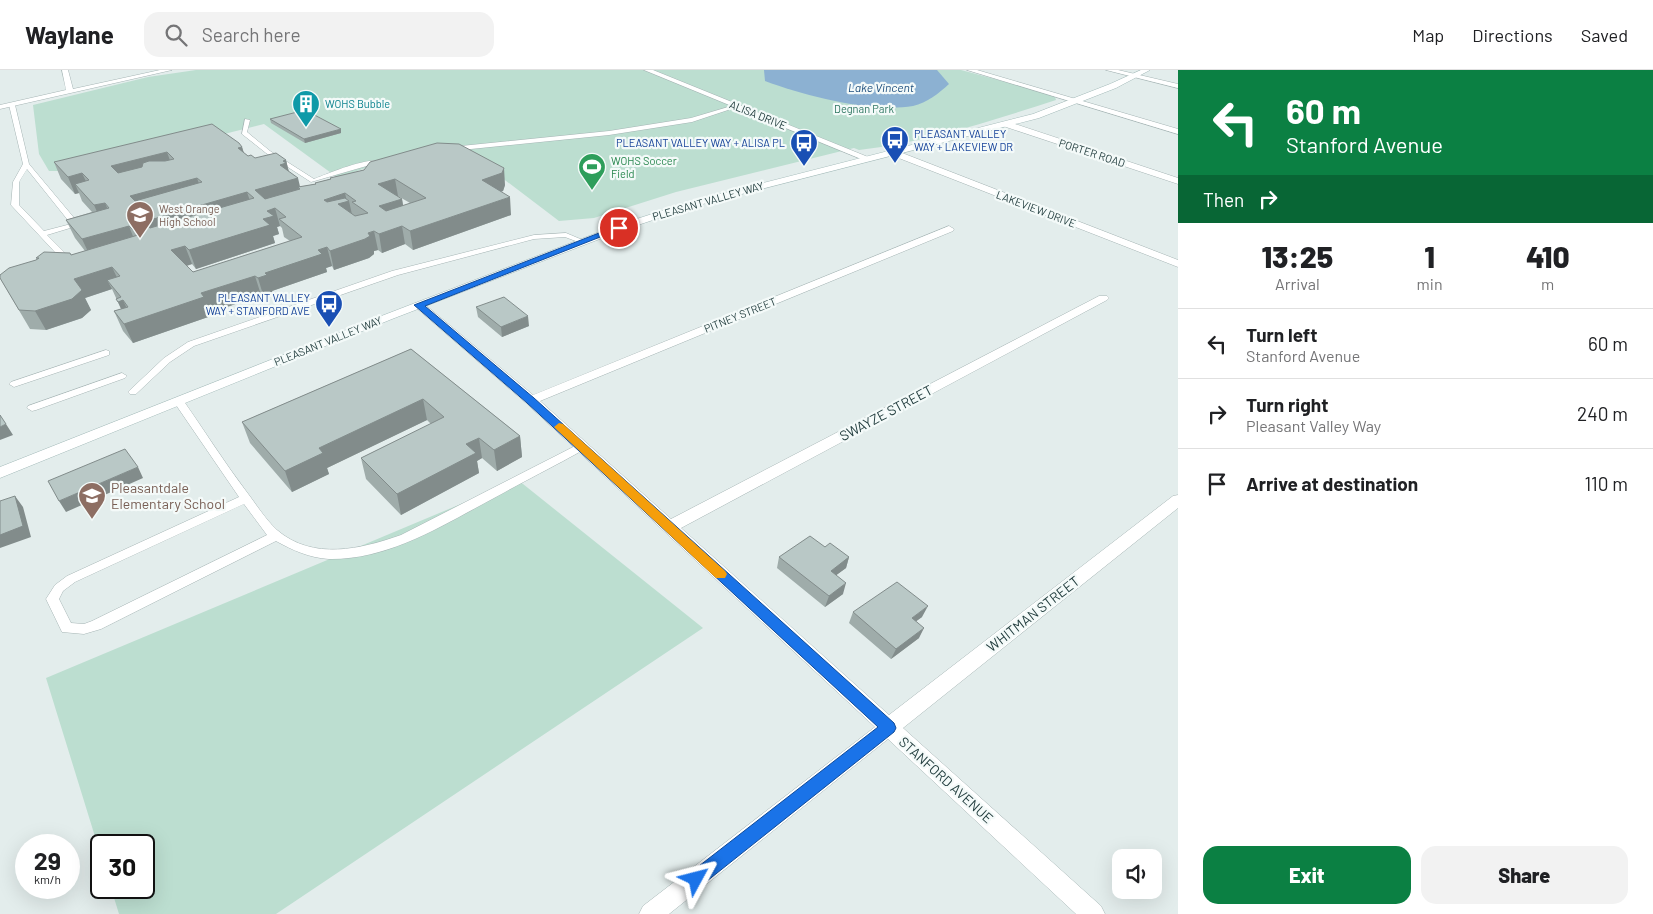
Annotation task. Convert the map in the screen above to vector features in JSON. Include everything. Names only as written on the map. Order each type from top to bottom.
[{"type":"street","points":[[65,70],[70,92]]},
{"type":"street","points":[[0,107],[12,106],[169,70]]},
{"type":"street","name":"ALISA DRIVE","points":[[647,70],[869,159]]},
{"type":"street","points":[[970,70],[1178,132]]},
{"type":"street","points":[[1109,70],[1178,86]]},
{"type":"street","name":"PLEASANT VALLEY WAY","points":[[0,473],[581,241],[692,204],[1006,124],[1075,102],[1147,70]]},
{"type":"street","name":"PORTER ROAD","points":[[1006,124],[1178,181]]},
{"type":"street","name":"LAKEVIEW DRIVE","points":[[894,153],[1178,264]]},
{"type":"street","name":"PITNEY STREET","points":[[531,400],[949,229]]},
{"type":"street","name":"SWAYZE STREET","points":[[669,527],[1103,298]]},
{"type":"street","name":"STANFORD AVENUE","points":[[419,305],[531,400],[1093,914]]},
{"type":"street","name":"WHITMAN STREET","points":[[651,914],[1178,500]]},
{"type":"lane","points":[[12,106],[26,164],[76,225],[42,234]]},
{"type":"lane","points":[[444,151],[462,147],[609,133],[692,120],[737,106]]},
{"type":"lane","points":[[247,120],[244,133],[268,152],[321,186]]},
{"type":"lane","points":[[313,181],[368,163],[390,166],[381,171]]},
{"type":"lane","points":[[26,164],[16,182],[15,205],[69,263],[82,264]]},
{"type":"lane","points":[[133,392],[167,360],[190,344],[395,273],[534,237],[566,235],[581,241]]},
{"type":"lane","points":[[14,384],[106,353]]},
{"type":"lane","points":[[32,408],[122,376]]},
{"type":"lane","points":[[179,402],[246,499],[275,536],[298,549],[318,554],[344,554],[376,549],[407,538],[582,447]]},
{"type":"lane","points":[[246,499],[71,580],[59,588],[52,599],[67,628],[84,629],[96,625],[275,536]]},
{"type":"green space","name":"Degnan Park","points":[[196,70],[961,70],[1051,94],[1049,95],[1055,97],[1056,100],[934,136],[859,150],[854,148],[676,192],[594,218],[559,221],[493,171],[390,159],[338,178],[264,124],[77,171],[49,171],[39,154],[33,105],[148,77]]},
{"type":"green space","points":[[518,480],[703,628],[276,914],[119,914],[114,899],[155,899],[155,834],[94,834],[46,678]]},
{"type":"water","name":"Lake Vincent","points":[[764,70],[937,70],[949,84],[918,105],[896,108],[878,107],[838,102],[781,87],[765,81]]},
{"type":"building","name":"WOHS Bubble","points":[[305,110],[341,129],[304,139],[270,119]]},
{"type":"building","name":"West Orange High School","points":[[212,124],[239,143],[242,147],[238,148],[248,156],[251,155],[255,158],[276,153],[286,160],[283,161],[286,163],[280,165],[298,178],[255,190],[265,199],[300,189],[298,187],[316,184],[330,178],[364,170],[370,162],[437,143],[459,144],[504,168],[502,173],[482,180],[510,197],[410,231],[402,226],[379,234],[374,231],[368,233],[370,236],[365,239],[330,251],[327,247],[318,250],[322,254],[265,273],[267,275],[258,278],[255,276],[201,293],[204,297],[124,324],[114,311],[128,307],[123,300],[118,302],[116,299],[121,297],[107,280],[120,276],[112,267],[74,279],[82,290],[72,299],[35,311],[19,310],[0,278],[0,275],[9,268],[36,260],[44,252],[70,253],[71,255],[138,235],[129,226],[82,239],[66,220],[109,208],[105,203],[94,205],[75,184],[89,180],[82,173],[68,177],[54,162]],"holes":[[[167,152],[174,159],[149,161],[143,163],[142,167],[118,173],[111,166]],[[197,178],[202,182],[135,201],[130,196]],[[395,179],[426,198],[386,211],[379,206],[402,199],[378,184]],[[247,192],[254,198],[150,228],[143,222]],[[345,193],[356,201],[352,202],[368,213],[355,216],[338,204],[349,201],[345,198],[327,202],[324,200]],[[275,208],[286,217],[279,219],[302,237],[193,272],[171,250],[185,246],[189,250],[270,225],[263,219],[274,216],[267,211]]]},
{"type":"building","points":[[504,297],[528,316],[501,327],[476,307]]},
{"type":"building","points":[[411,349],[520,436],[494,450],[479,438],[466,444],[476,453],[397,494],[361,458],[444,417],[423,399],[319,448],[323,453],[285,471],[242,422]]},
{"type":"building","points":[[0,415],[6,424],[0,427]]},
{"type":"building","points":[[125,449],[138,467],[59,501],[48,481]]},
{"type":"building","points":[[15,496],[23,526],[0,535],[0,501]]},
{"type":"building","points":[[810,536],[825,547],[830,543],[849,557],[831,571],[846,583],[829,596],[779,557]]},
{"type":"building","points":[[897,582],[928,606],[912,618],[924,628],[896,649],[853,612]]},
{"type":"slow traffic","points":[[559,427],[721,574]]},
{"type":"place","name":"WOHS Bubble","points":[[306,128]]},
{"type":"place","name":"PLEASANT VALLEY WAY + LAKEVIEW DR","points":[[895,164]]},
{"type":"place","name":"PLEASANT VALLEY WAY + ALISA PL","points":[[804,167]]},
{"type":"place","name":"WOHS Soccer Field","points":[[592,191]]},
{"type":"place","name":"West Orange High School","points":[[140,239]]},
{"type":"place","name":"PLEASANT VALLEY WAY + STANFORD AVE","points":[[329,328]]},
{"type":"place","name":"Pleasantdale Elementary School","points":[[92,520]]},
{"type":"route","points":[[619,228],[581,241],[419,305],[531,400],[889,728],[696,879]]}]
